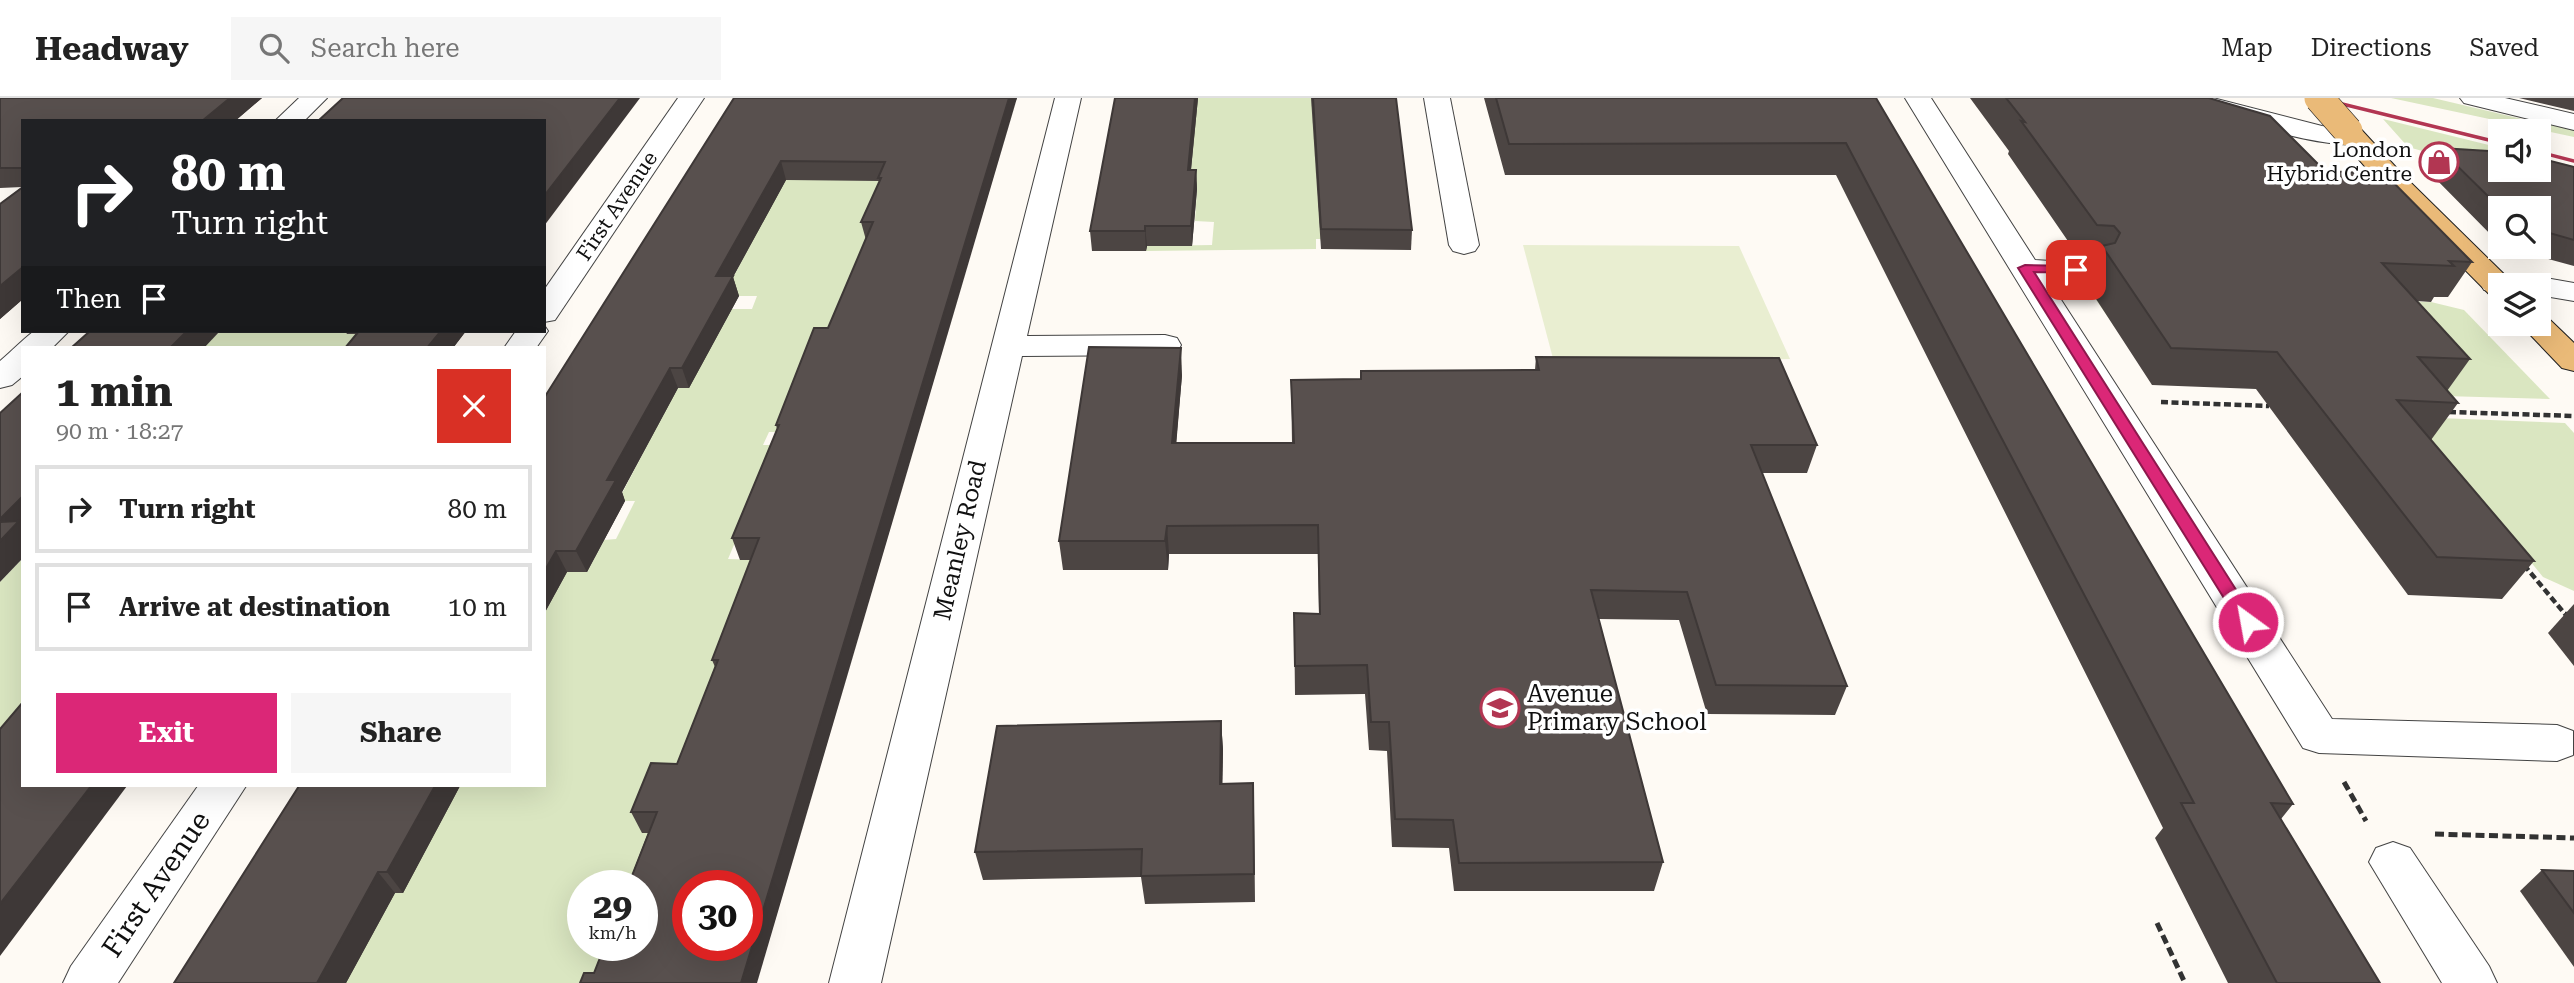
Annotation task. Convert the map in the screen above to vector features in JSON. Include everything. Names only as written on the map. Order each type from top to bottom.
[{"type":"main road","points":[[2319,98],[2393,182],[2488,276]]},
{"type":"main road","points":[[2548,336],[2574,361]]},
{"type":"street","points":[[290,119],[314,98]]},
{"type":"street","name":"First Avenue","points":[[546,310],[691,98]]},
{"type":"street","name":"Meanley Road","points":[[855,983],[1068,98]]},
{"type":"street","points":[[1437,98],[1464,245]]},
{"type":"street","points":[[1918,98],[2319,736],[2557,743]]},
{"type":"street","points":[[2183,98],[2322,134],[2350,134]]},
{"type":"street","points":[[2473,98],[2574,122]]},
{"type":"street","points":[[2025,268],[2087,270]]},
{"type":"street","points":[[2551,288],[2574,292]]},
{"type":"street","points":[[35,346],[51,333]]},
{"type":"street","points":[[1007,346],[1165,345]]},
{"type":"street","points":[[0,378],[21,360]]},
{"type":"street","name":"First Avenue","points":[[89,983],[222,787]]},
{"type":"street","points":[[2411,848],[2471,983]]},
{"type":"path","points":[[2154,402],[2269,406]]},
{"type":"path","points":[[2447,412],[2574,416]]},
{"type":"path","points":[[2522,563],[2565,614],[2574,614]]},
{"type":"path","points":[[2319,736],[2372,832],[2411,848],[2574,838]]},
{"type":"path","points":[[2157,923],[2185,983]]},
{"type":"green space","points":[[1197,98],[1326,98],[1337,239],[1316,239],[1316,249],[1146,251],[1147,246],[1212,245],[1214,222],[1195,221],[1197,189],[1189,189]]},
{"type":"green space","points":[[2391,98],[2433,98],[2522,119],[2490,119]]},
{"type":"green space","points":[[930,105],[794,432],[769,432],[763,445],[813,445],[739,533],[728,559],[767,560],[721,681],[642,832],[668,833],[650,870],[567,870],[567,961],[619,961],[611,983],[345,983],[351,920],[459,787],[546,787],[546,609],[566,572],[587,572],[604,540],[616,539],[635,501],[618,501],[718,309],[752,309],[757,296],[723,296],[785,180]]},
{"type":"green space","points":[[2383,119],[2488,145],[2488,169],[2408,147]]},
{"type":"green space","points":[[2552,123],[2574,128],[2574,137],[2551,132]]},
{"type":"green space","points":[[2551,161],[2574,166],[2574,193],[2534,182],[2551,182]]},
{"type":"green space","points":[[1523,245],[1739,246],[1790,359],[1555,366]]},
{"type":"green space","points":[[2090,291],[2431,302],[2464,310],[2550,399],[2444,396],[2114,326]]},
{"type":"green space","points":[[218,333],[401,334],[385,346],[205,346]]},
{"type":"green space","points":[[2413,417],[2565,423],[2574,433],[2574,591],[2543,577]]},
{"type":"green space","points":[[21,560],[21,750],[0,776],[0,582]]},
{"type":"building","points":[[0,98],[230,98],[204,119],[21,119],[21,168],[0,168]]},
{"type":"building","points":[[343,98],[620,98],[546,193],[546,119],[320,119]]},
{"type":"building","points":[[734,98],[1009,98],[763,910],[763,870],[672,870],[672,961],[748,961],[741,983],[580,983],[584,973],[594,973],[599,961],[658,961],[658,870],[634,870],[657,812],[631,812],[651,763],[677,764],[718,660],[712,660],[759,538],[732,538],[779,425],[776,425],[814,328],[828,328],[873,222],[861,222],[881,178],[878,178],[885,162],[781,161],[716,276],[733,276],[682,368],[670,368],[607,480],[616,480],[576,551],[556,551],[546,568],[546,395]]},
{"type":"building","points":[[1115,98],[1195,98],[1188,170],[1196,170],[1191,226],[1145,226],[1145,231],[1090,231]]},
{"type":"building","points":[[1313,98],[1396,98],[1412,230],[1321,229]]},
{"type":"building","points":[[1496,98],[1876,98],[2293,804],[2271,803],[2380,983],[2277,983],[2181,803],[2194,803],[1846,143],[1509,144]]},
{"type":"building","points":[[2006,98],[2209,98],[2270,116],[2325,171],[2385,174],[2472,262],[2449,261],[2454,266],[2382,263],[2470,359],[2418,357],[2458,403],[2397,400],[2534,561],[2437,557],[2277,352],[2171,348],[2102,246],[2115,243],[2120,233],[2114,226],[2097,225]]},
{"type":"building","points":[[2439,148],[2488,151],[2488,182],[2551,182],[2551,161],[2574,167],[2574,240],[2551,233],[2551,196],[2488,196]]},
{"type":"building","points":[[21,188],[21,269],[0,286],[0,204]]},
{"type":"building","points":[[88,333],[185,333],[172,346],[73,346]]},
{"type":"building","points":[[357,333],[439,333],[429,346],[347,346]]},
{"type":"building","points":[[1089,347],[1181,348],[1172,443],[1294,443],[1291,380],[1361,379],[1361,371],[1539,370],[1536,357],[1779,358],[1817,445],[1751,445],[1847,686],[1716,685],[1687,592],[1591,590],[1663,862],[1459,863],[1453,820],[1395,819],[1389,722],[1371,722],[1367,665],[1295,666],[1294,613],[1320,614],[1318,525],[1167,526],[1165,541],[1059,541]]},
{"type":"building","points":[[21,394],[21,498],[0,519],[0,413]]},
{"type":"building","points":[[19,521],[0,541],[0,522]]},
{"type":"building","points":[[21,704],[21,787],[90,787],[0,904],[0,729]]},
{"type":"building","points":[[1221,721],[1220,784],[1253,783],[1254,874],[1141,876],[1142,849],[975,852],[997,726]]},
{"type":"building","points":[[298,787],[434,787],[387,872],[378,872],[317,983],[174,983]]},
{"type":"building","points":[[2542,870],[2574,871],[2574,913]]},
{"type":"railway","points":[[2318,98],[2488,140]]},
{"type":"railway","points":[[2551,155],[2574,161]]},
{"type":"place","name":"London Hybrid Centre","points":[[2439,162]]},
{"type":"place","name":"Avenue Primary School","points":[[1500,708]]},
{"type":"route","points":[[2076,270],[2025,268],[2248,622]]}]
